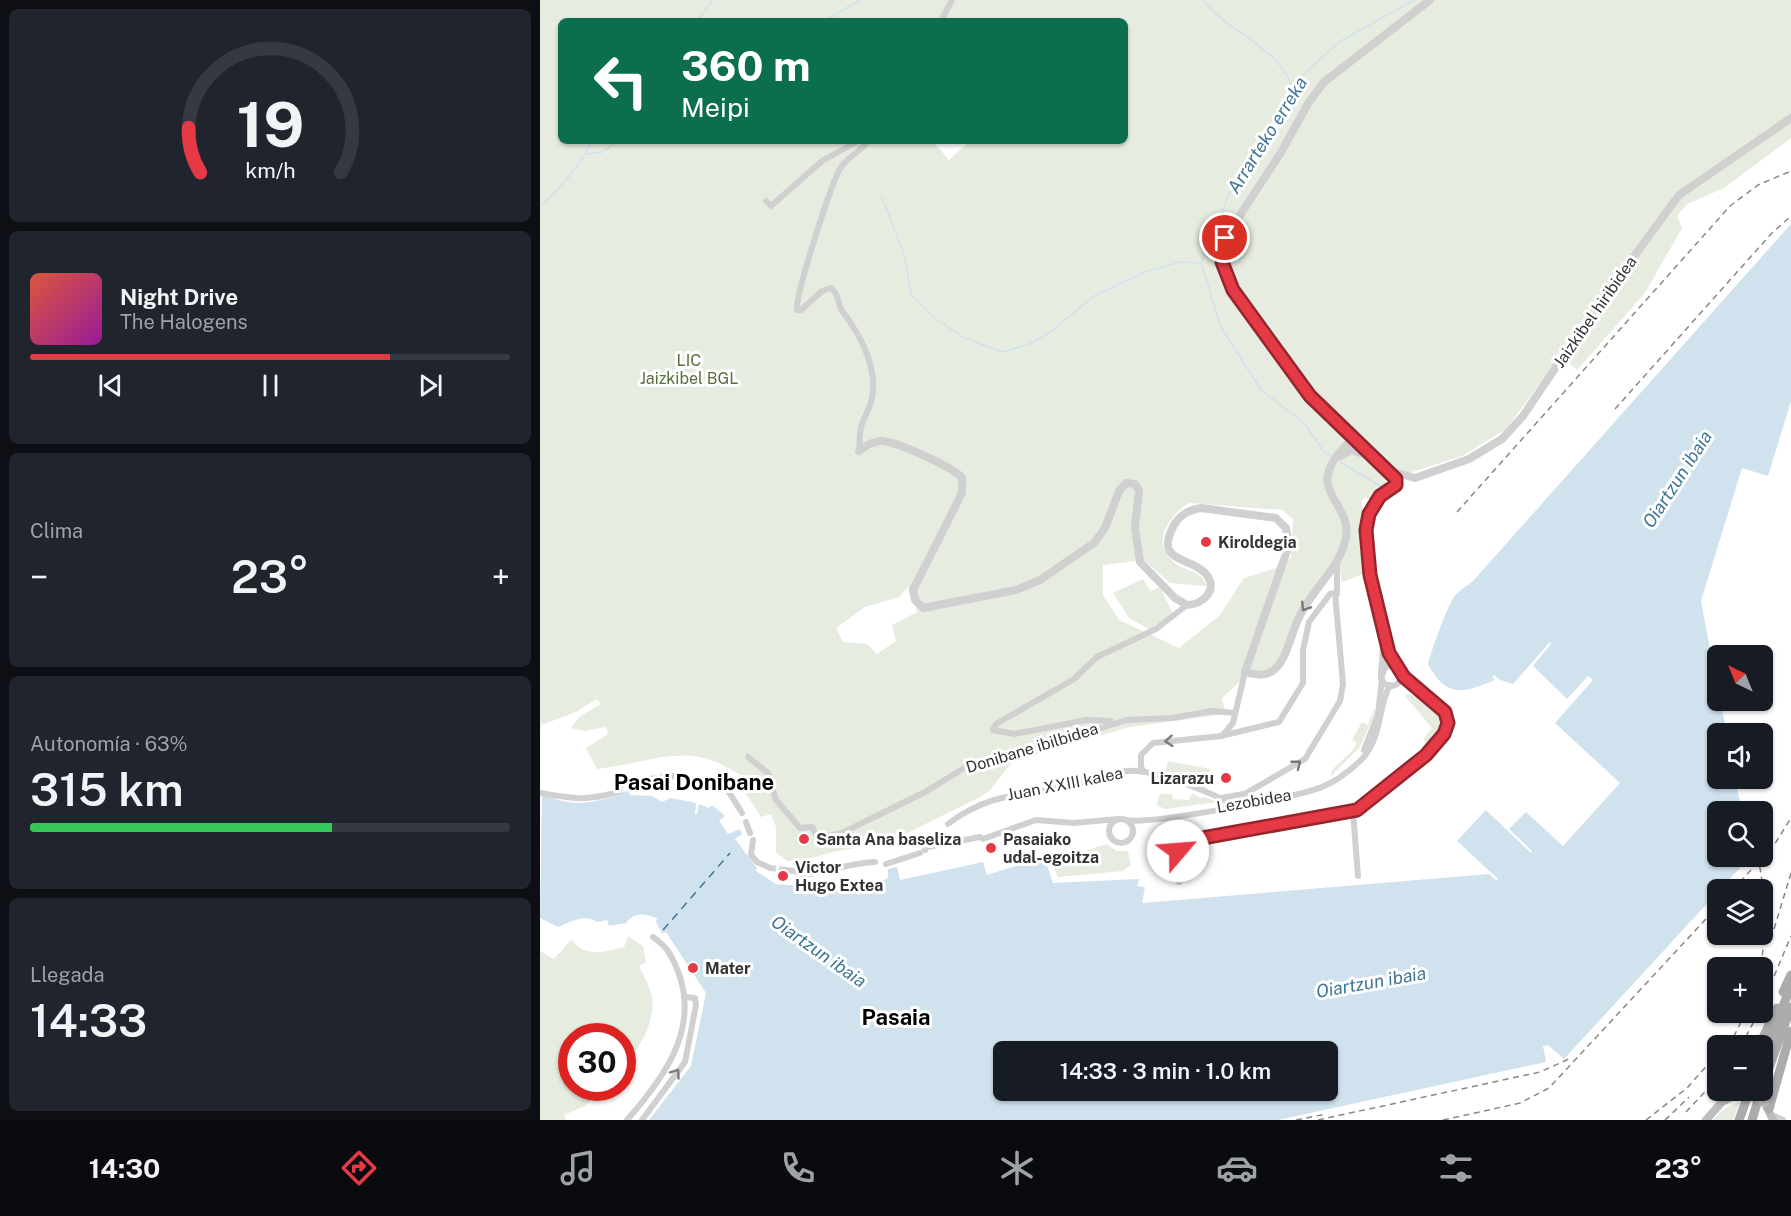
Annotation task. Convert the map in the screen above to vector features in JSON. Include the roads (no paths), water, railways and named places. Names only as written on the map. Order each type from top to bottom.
[{"type":"main road","points":[[1764,1035],[1791,975]]},
{"type":"main road","points":[[1772,1035],[1791,986]]},
{"type":"main road","points":[[1773,1058],[1791,1007]]},
{"type":"main road","points":[[1770,1112],[1791,1031]]},
{"type":"main road","points":[[1706,1120],[1717,1107],[1727,1101]]},
{"type":"main road","points":[[1739,1120],[1740,1101]]},
{"type":"main road","points":[[1752,1120],[1758,1101]]},
{"type":"main road","points":[[1759,1101],[1770,1112]]},
{"type":"street","points":[[943,18],[952,0]]},
{"type":"street","points":[[1382,676],[1384,642],[1370,575],[1367,524],[1374,504],[1397,481],[1389,471],[1349,437],[1310,396],[1229,285],[1222,262],[1228,232],[1280,154],[1309,102],[1324,82],[1430,0]]},
{"type":"street","name":"Jaizkibel hiribidea","points":[[1393,487],[1469,459],[1509,432],[1679,195],[1791,118]]},
{"type":"street","points":[[766,201],[771,206],[822,161],[853,144]]},
{"type":"street","points":[[859,451],[862,425],[870,408],[873,388],[869,361],[857,332],[842,311],[837,294],[831,288],[822,291],[801,310],[797,310],[796,303],[803,271],[839,172],[865,144]]},
{"type":"street","points":[[1245,672],[1261,675],[1272,672],[1280,663],[1300,614],[1338,559],[1347,532],[1344,517],[1328,488],[1328,473],[1335,459],[1344,451],[1349,437]]},
{"type":"street","points":[[859,451],[868,444],[886,441],[949,467],[962,478],[962,493],[913,590],[915,600],[923,608],[1016,590],[1040,580],[1094,543],[1105,528],[1119,490],[1126,483],[1135,484],[1139,490],[1135,527],[1140,562],[1175,598],[1187,605]]},
{"type":"street","points":[[1344,451],[1356,450],[1367,453],[1384,472],[1393,487]]},
{"type":"street","points":[[1389,471],[1415,478]]},
{"type":"street","points":[[1115,722],[1081,721],[1014,734],[993,730],[1005,719],[1074,679],[1091,661],[1156,629],[1187,605],[1204,599],[1210,591],[1210,583],[1205,573],[1176,558],[1170,551],[1170,534],[1180,516],[1191,509],[1201,508],[1271,516],[1283,523],[1288,538],[1287,553],[1245,672],[1230,730],[1221,736]]},
{"type":"street","name":"Juan XXIII kalea","points":[[1220,798],[1247,793],[1305,759],[1340,701],[1343,684],[1336,594],[1338,559]]},
{"type":"street","points":[[1144,772],[1141,767],[1141,754],[1150,744],[1221,736],[1273,724],[1283,717],[1303,683],[1303,650],[1309,621],[1336,594]]},
{"type":"street","points":[[1179,882],[1178,851],[1184,842],[1353,812],[1426,755],[1444,734],[1448,723],[1445,712],[1420,692],[1399,670],[1384,642]]},
{"type":"street","points":[[1382,676],[1389,666],[1399,670]]},
{"type":"street","name":"Lezobidea","points":[[1127,820],[1145,821],[1233,806],[1318,788],[1335,781],[1356,764],[1377,735],[1399,670]]},
{"type":"street","points":[[1382,676],[1393,684],[1420,692]]},
{"type":"street","name":"Lezobidea","points":[[1356,764],[1375,726],[1381,703],[1382,676]]},
{"type":"street","name":"Donibane ibilbidea","points":[[748,757],[768,773],[776,800],[782,809],[794,819],[800,828],[812,827],[818,838],[846,832],[925,792],[966,767],[998,756],[1057,742],[1115,722],[1172,718],[1199,712],[1235,713]]},
{"type":"street","name":"Juan XXIII kalea","points":[[948,824],[963,813],[1000,796],[1072,786],[1122,772],[1144,772],[1220,798],[1233,806]]},
{"type":"street","points":[[540,793],[577,800],[601,797],[619,792],[620,784],[624,782],[673,776],[716,783],[729,792],[742,813]]},
{"type":"street","points":[[1246,803],[1241,798],[1247,793]]},
{"type":"street","points":[[1220,798],[1224,803],[1220,808]]},
{"type":"street","points":[[1353,812],[1358,876]]},
{"type":"street","points":[[1118,819],[1109,829],[1114,840],[1126,842],[1145,821]]},
{"type":"street","points":[[886,864],[946,841],[983,838],[1036,820],[1074,823],[1127,820],[1134,831]]},
{"type":"street","points":[[747,822],[750,833]]},
{"type":"street","points":[[753,840],[752,855],[757,862],[770,868]]},
{"type":"street","points":[[785,870],[796,871],[800,875],[818,874],[852,864],[875,862]]},
{"type":"street","points":[[627,1120],[672,1062],[682,1031],[686,997],[669,950],[653,937]]},
{"type":"street","points":[[642,1120],[685,1062],[696,1005],[695,998],[686,997]]},
{"type":"street","points":[[1770,1112],[1783,1120]]},
{"type":"water","name":"Oiartzun ibaia","points":[[1791,224],[1791,401],[1768,476],[1742,468],[1701,601],[1709,645],[1707,645],[1707,711],[1722,711],[1725,723],[1707,723],[1707,789],[1737,789],[1740,801],[1707,801],[1707,867],[1741,867],[1730,879],[1707,879],[1707,904],[1564,1059],[1548,1045],[1543,1046],[1546,1062],[1278,1120],[649,1120],[691,1066],[706,993],[666,932],[662,933],[656,922],[657,918],[636,915],[626,923],[609,926],[607,920],[597,922],[583,918],[558,927],[540,918],[542,795],[582,803],[621,795],[621,792],[628,791],[630,795],[652,796],[662,802],[671,798],[696,803],[695,814],[697,814],[699,804],[709,808],[712,805],[725,816],[719,821],[728,834],[740,829],[742,834],[735,839],[757,868],[756,871],[776,884],[800,886],[801,881],[804,881],[806,898],[807,889],[883,884],[888,878],[888,869],[897,867],[900,880],[983,862],[987,875],[1044,857],[1053,883],[1139,879],[1137,886],[1145,887],[1142,903],[1489,874],[1497,881],[1498,879],[1457,841],[1486,810],[1531,853],[1532,851],[1509,829],[1526,812],[1563,846],[1620,783],[1555,723],[1593,680],[1588,676],[1567,699],[1533,666],[1551,644],[1550,642],[1513,684],[1500,680],[1494,675],[1492,677],[1495,680],[1474,688],[1457,690],[1449,688],[1435,675],[1428,664],[1443,620],[1454,597],[1473,581]]},
{"type":"waterway","points":[[699,18],[713,0]]},
{"type":"waterway","points":[[829,18],[860,0]]},
{"type":"waterway","points":[[1203,0],[1214,12],[1256,43],[1281,66],[1289,79],[1293,94]]},
{"type":"waterway","name":"Arrarteko erreka","points":[[1331,456],[1324,452],[1304,423],[1261,390],[1221,327],[1201,263],[1234,182],[1284,110],[1305,73],[1339,42],[1414,0]]},
{"type":"waterway","points":[[540,207],[576,168],[590,144]]},
{"type":"waterway","points":[[587,154],[603,152],[613,144]]},
{"type":"waterway","points":[[882,197],[905,257],[911,294],[936,319],[963,337],[1002,352],[1030,344],[1052,331],[1094,296],[1147,271],[1181,262],[1200,263]]},
{"type":"waterway","name":"Arrarteko erreka","points":[[1340,462],[1382,487]]},
{"type":"tunnel","points":[[770,868],[785,870]]},
{"type":"railway","points":[[1457,512],[1730,206],[1758,185],[1791,171]]},
{"type":"railway","points":[[1615,409],[1771,234],[1791,216]]},
{"type":"railway","points":[[1743,879],[1776,842],[1791,818]]},
{"type":"railway","points":[[1760,867],[1767,911],[1762,957]]},
{"type":"railway","points":[[1773,932],[1791,873]]},
{"type":"railway","points":[[1443,1120],[1520,1103],[1549,1088],[1707,918]]},
{"type":"railway","points":[[1773,979],[1791,936]]},
{"type":"railway","points":[[1734,1035],[1740,1023]]},
{"type":"railway","points":[[1747,1035],[1753,1023]]},
{"type":"railway","points":[[1318,1120],[1540,1072],[1571,1058]]},
{"type":"railway","points":[[1646,1120],[1687,1088],[1707,1065]]},
{"type":"railway","points":[[1686,1112],[1707,1090]]},
{"type":"railway","points":[[1665,1120],[1689,1097]]},
{"type":"railway","points":[[1296,1120],[1326,1114]]},
{"type":"place","name":"Kiroldegia","points":[[1206,542]]},
{"type":"place","name":"Lizarazu","points":[[1226,778]]},
{"type":"place","name":"Santa Ana baseliza","points":[[804,839]]},
{"type":"place","name":"Pasaiako udal-egoitza","points":[[991,848]]},
{"type":"place","name":"Victor Hugo Extea","points":[[783,876]]},
{"type":"place","name":"Mater","points":[[693,968]]},
{"type":"district","name":"Pasai Donibane","points":[[694,782]]},
{"type":"district","name":"Pasaia","points":[[896,1017]]},
{"type":"park label","name":"LIC Jaizkibel BGL","points":[[689,369]]}]
